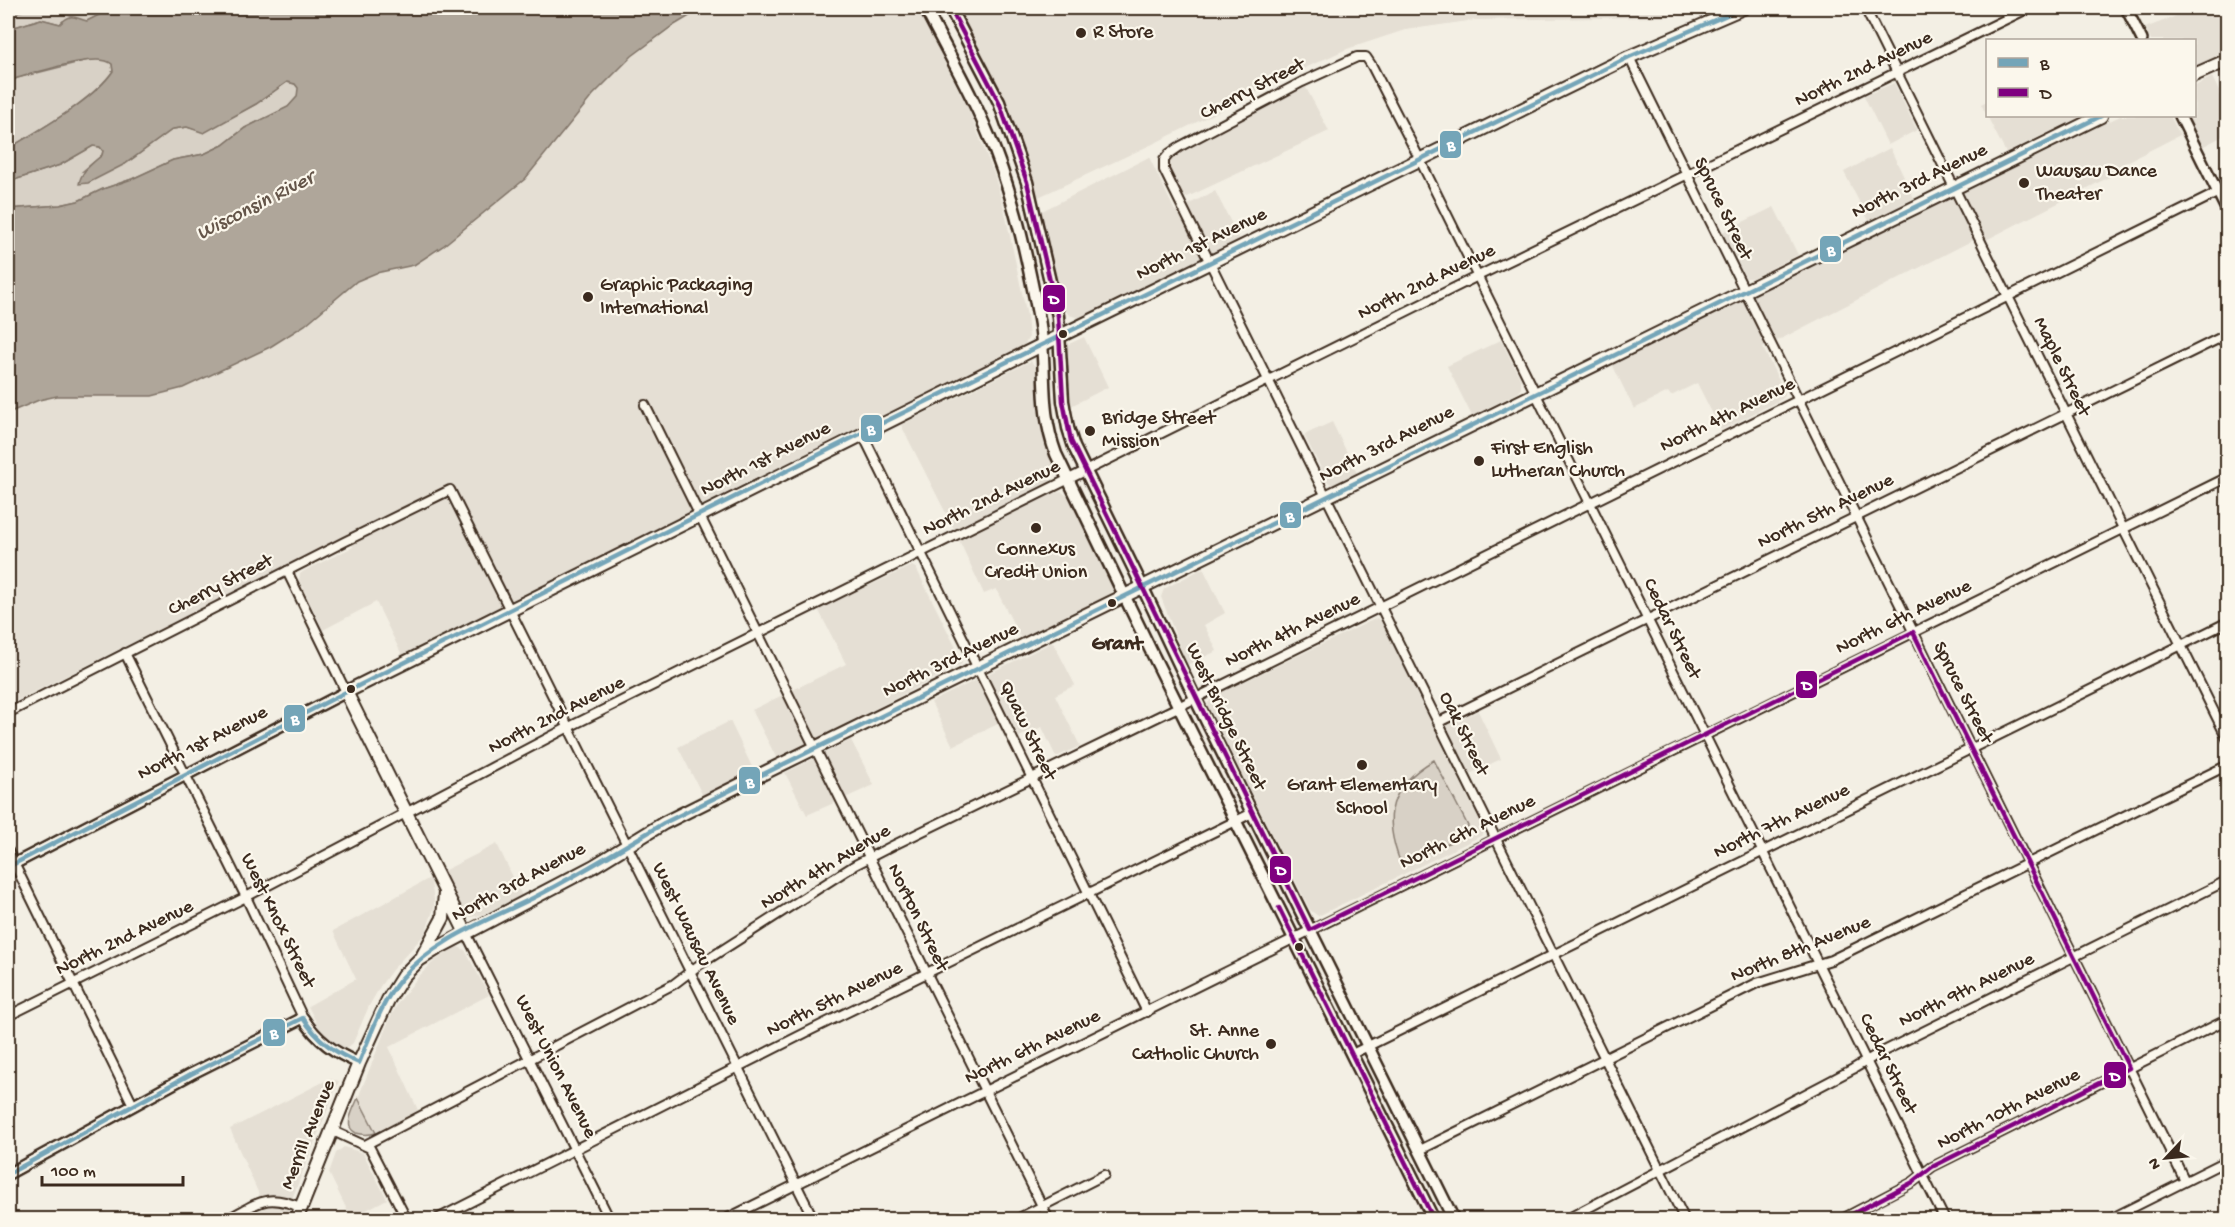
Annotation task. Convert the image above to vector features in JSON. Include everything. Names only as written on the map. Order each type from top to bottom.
[{"type":"main road","name":"West Bridge Street","points":[[925,8],[983,121],[1017,216],[1039,319],[1047,422],[1053,444],[1068,480],[1434,1220]]},
{"type":"main road","name":"West Bridge Street","points":[[950,8],[999,102],[1020,157],[1055,301],[1060,336],[1062,394],[1071,441],[1195,698],[1454,1220]]},
{"type":"main road","name":"North 1st Avenue","points":[[346,692],[1060,336],[1629,57],[1743,8]]},
{"type":"main road","points":[[2196,74],[2228,60]]},
{"type":"main road","name":"North 3rd Avenue","points":[[438,948],[594,866],[664,823],[2099,117]]},
{"type":"main road","points":[[346,692],[466,933]]},
{"type":"main road","points":[[419,960],[443,918],[445,890]]},
{"type":"main road","name":"Merrill Avenue","points":[[299,1214],[358,1063],[389,998],[403,976],[419,960],[438,948]]},
{"type":"street","name":"Maple Street","points":[[1865,8],[2228,740]]},
{"type":"street","name":"North 2nd Avenue","points":[[8,1016],[246,897],[569,727],[1478,276],[2029,8]]},
{"type":"street","points":[[2126,8],[2142,39]]},
{"type":"street","name":"Cedar Street","points":[[1362,56],[1366,57],[1372,66],[1420,160],[1945,1220]]},
{"type":"street","name":"Cherry Street","points":[[1164,160],[1179,147],[1282,93],[1362,56]]},
{"type":"street","name":"Spruce Street","points":[[1629,57],[2185,1181]]},
{"type":"street","points":[[2180,117],[2226,208]]},
{"type":"street","name":"Oak Street","points":[[1164,160],[1164,170],[1328,496],[1685,1220]]},
{"type":"street","name":"North 4th Avenue","points":[[367,1144],[665,989],[699,965],[869,858],[2217,193]]},
{"type":"street","name":"North 5th Avenue","points":[[1439,722],[2228,334]]},
{"type":"street","name":"Norton Street","points":[[645,405],[1048,1220]]},
{"type":"street","name":"Quaw Street","points":[[862,434],[1147,1011]]},
{"type":"street","name":"North 6th Avenue","points":[[724,1220],[983,1090],[2228,477]]},
{"type":"street","name":"Cherry Street","points":[[8,713],[450,490]]},
{"type":"street","name":"West Wausau Avenue","points":[[450,490],[814,1220]]},
{"type":"street","points":[[286,571],[346,692]]},
{"type":"street","name":"North 7th Avenue","points":[[1352,1054],[2228,622]]},
{"type":"street","name":"West Knox Street","points":[[125,653],[246,897],[303,1018],[315,1035],[328,1047],[358,1063]]},
{"type":"street","name":"North 1st Avenue","points":[[11,865],[346,692]]},
{"type":"street","name":"North 8th Avenue","points":[[1420,1150],[1758,982],[1818,964],[1883,935],[2228,765]]},
{"type":"street","name":"North 5th Avenue","points":[[435,1220],[738,1067],[1252,813]]},
{"type":"street","points":[[8,850],[11,865],[73,983],[133,1106]]},
{"type":"street","name":"North 9th Avenue","points":[[1565,1220],[1867,1061],[2228,880]]},
{"type":"street","name":"West Union Avenue","points":[[466,933],[610,1220]]},
{"type":"street","points":[[8,1174],[303,1018]]},
{"type":"street","name":"North 10th Avenue","points":[[1840,1220],[1913,1182],[1932,1167],[2228,1019]]},
{"type":"street","points":[[333,1131],[367,1144],[375,1155],[407,1220]]},
{"type":"street","points":[[2108,1220],[2228,1160]]},
{"type":"street","points":[[1015,1220],[1104,1175]]},
{"type":"street","points":[[226,1220],[271,1199],[284,1200],[299,1214]]},
{"type":"shaded area","points":[[33,8],[113,8],[87,21],[63,21],[60,24],[41,19],[8,29],[8,14]]},
{"type":"shaded area","points":[[703,8],[917,8],[968,108],[994,174],[1004,208],[1027,316],[1029,337],[1023,347],[402,655],[376,602],[323,630],[299,580],[300,574],[304,571],[353,547],[347,535],[8,705],[8,413],[39,400],[57,396],[152,396],[183,388],[270,347],[305,325],[357,281],[376,273],[593,95],[632,56],[671,27]]},
{"type":"shaded area","points":[[950,8],[1704,8],[1666,17],[1475,20],[1405,30],[1347,49],[1307,67],[1157,142],[1032,200],[1020,157]]},
{"type":"shaded area","points":[[2197,8],[2227,8],[2227,53],[2196,68],[2196,39],[2150,39],[2145,28]]},
{"type":"shaded area","points":[[92,59],[107,60],[112,64],[113,71],[79,104],[8,149],[8,83],[17,78]]},
{"type":"shaded area","points":[[2212,77],[2227,108],[2227,134],[2202,147],[2188,117],[2196,117],[2196,85]]},
{"type":"shaded area","points":[[287,82],[299,88],[297,97],[288,107],[245,128],[223,145],[204,154],[173,160],[78,201],[60,205],[8,209],[8,182],[60,165],[93,146],[100,147],[103,151],[102,155],[83,171],[125,164],[173,129],[187,127],[204,132],[256,104]]},
{"type":"shaded area","points":[[1894,83],[1917,130],[1888,145],[1864,96]]},
{"type":"shaded area","points":[[1305,86],[1329,131],[1183,199],[1168,168],[1170,159]]},
{"type":"shaded area","points":[[1986,102],[1986,114],[1981,104]]},
{"type":"shaded area","points":[[1988,117],[2078,118],[2006,153]]},
{"type":"shaded area","points":[[2118,117],[2171,117],[2180,135],[2115,168],[2117,173],[1986,240],[1983,235],[1763,348],[1785,396],[1721,430],[1697,383],[1671,396],[1668,392],[1634,409],[1612,364]]},
{"type":"shaded area","points":[[1890,148],[1914,198],[1869,221],[1844,172]]},
{"type":"shaded area","points":[[1149,157],[1175,211],[1215,191],[1241,242],[1087,316],[1079,318],[1069,315],[1061,305],[1040,212]]},
{"type":"shaded area","points":[[1774,207],[1798,255],[1752,278],[1746,278],[1722,232]]},
{"type":"shaded area","points":[[1084,337],[1108,387],[1069,407],[1066,349],[1069,344]]},
{"type":"shaded area","points":[[1501,340],[1521,380],[1521,388],[1519,392],[1472,416],[1447,366]]},
{"type":"shaded area","points":[[1031,361],[1036,368],[1038,413],[1042,434],[1052,462],[1053,477],[1050,482],[954,529],[901,425]]},
{"type":"shaded area","points":[[1332,422],[1357,473],[1332,485],[1328,482],[1304,435]]},
{"type":"shaded area","points":[[1062,492],[1070,498],[1112,584],[1113,591],[1105,598],[1021,639],[996,589],[984,594],[959,540],[1054,493]]},
{"type":"shaded area","points":[[912,566],[916,568],[962,664],[777,759],[752,710],[846,664],[818,609]]},
{"type":"shaded area","points":[[1203,568],[1225,613],[1204,625],[1217,651],[1187,665],[1161,597],[1164,589]]},
{"type":"shaded area","name":"Grant Elementary School","points":[[1377,618],[1382,622],[1436,731],[1478,711],[1501,759],[1459,779],[1482,825],[1481,836],[1318,916],[1310,910],[1208,708],[1208,703],[1214,696]]},
{"type":"shaded area","points":[[1053,642],[1075,685],[1055,695],[1080,746],[1056,757],[1042,727],[1019,737],[1010,718],[953,746],[931,702]]},
{"type":"shaded area","points":[[730,721],[754,771],[703,796],[678,747]]},
{"type":"shaded area","points":[[851,740],[874,785],[807,815],[785,773]]},
{"type":"shaded area","points":[[1434,760],[1468,826],[1464,836],[1401,864],[1392,831],[1391,817],[1394,804],[1407,780]]},
{"type":"shaded area","points":[[497,844],[522,896],[481,915],[471,917],[465,914],[443,871]]},
{"type":"shaded area","points":[[430,878],[434,908],[425,934],[381,985],[353,1043],[347,1048],[338,1046],[321,1032],[308,1006],[356,979],[333,931]]},
{"type":"shaded area","points":[[456,946],[465,950],[489,995],[389,1047],[418,1110],[376,1133],[358,1098],[390,1018],[398,1003],[418,977],[432,963]]},
{"type":"shaded area","points":[[329,1079],[339,1081],[284,1219],[242,1219],[265,1208],[230,1129]]},
{"type":"shaded area","points":[[358,1098],[376,1133],[359,1134],[352,1130],[349,1122]]},
{"type":"shaded area","points":[[344,1147],[363,1153],[387,1199],[351,1218],[329,1173],[336,1153]]},
{"type":"water","name":"Wisconsin River","points":[[113,8],[703,8],[671,27],[632,56],[593,95],[525,179],[443,246],[414,265],[376,273],[357,281],[305,325],[270,347],[183,388],[152,396],[57,396],[39,400],[8,413],[8,209],[60,205],[78,201],[173,160],[204,154],[223,145],[245,128],[288,107],[297,97],[298,88],[295,84],[287,82],[256,104],[204,133],[187,127],[173,129],[125,164],[88,183],[79,184],[85,171],[102,155],[103,151],[100,147],[93,146],[60,165],[8,182],[8,149],[79,104],[113,71],[112,64],[105,61],[81,61],[17,78],[8,83],[8,29],[41,19],[60,24],[70,17],[87,21]]},
{"type":"transit line","name":"D","points":[[950,8],[999,102],[1027,182],[1058,316],[1063,401],[1071,441],[1310,930],[1913,632],[2129,1068],[1932,1167],[1913,1182],[1841,1220]]},
{"type":"transit line","name":"B","points":[[8,867],[346,692],[862,433],[1629,57],[1743,8]]},
{"type":"transit line","name":"B","points":[[8,1174],[191,1074],[303,1018],[327,1045],[359,1063],[382,1008],[395,987],[415,964],[446,941],[550,889],[664,823],[2099,117]]},
{"type":"transit line","name":"D","points":[[1279,908],[1434,1220]]},
{"type":"place","name":"R Store","points":[[1081,33]]},
{"type":"place","name":"Wausau Dance Theater","points":[[2024,183]]},
{"type":"place","name":"Graphic Packaging International","points":[[588,297]]},
{"type":"place","name":"Bridge Street Mission","points":[[1090,431]]},
{"type":"place","name":"First English Lutheran Church","points":[[1479,461]]},
{"type":"place","name":"Connexus Credit Union","points":[[1036,528]]},
{"type":"place","name":"Grant Elementary School","points":[[1362,765]]},
{"type":"place","name":"St. Anne Catholic Church","points":[[1271,1044]]},
{"type":"district","name":"Grant","points":[[1117,645]]}]
